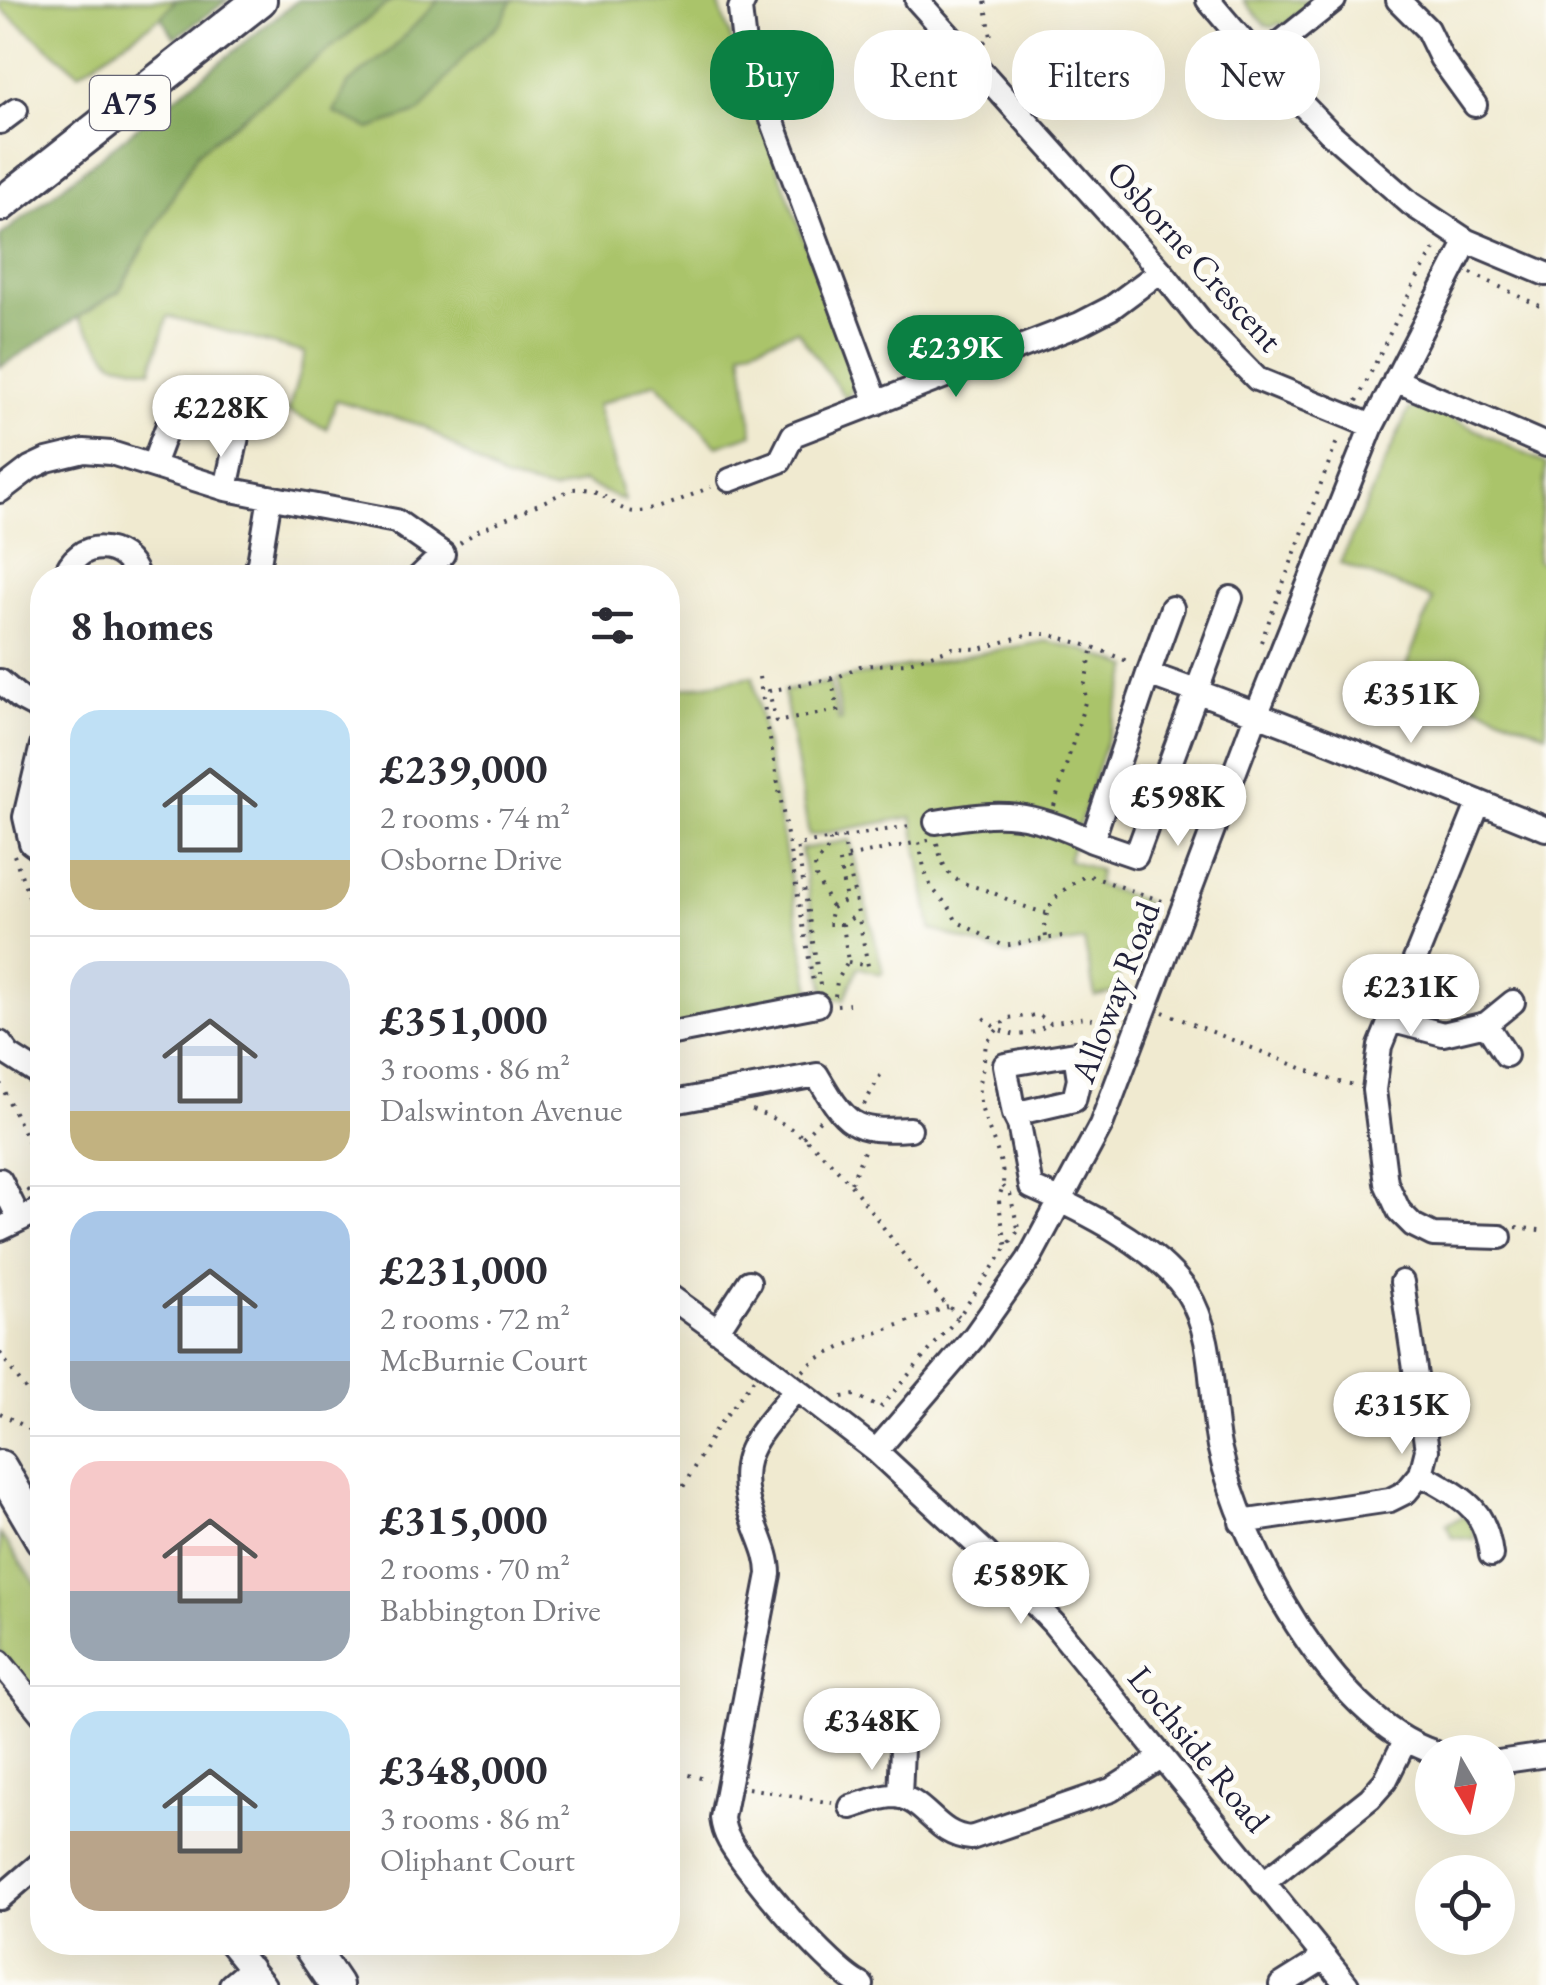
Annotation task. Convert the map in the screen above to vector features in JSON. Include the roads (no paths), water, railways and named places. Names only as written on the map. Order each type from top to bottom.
[{"type":"highway","name":"A75","points":[[0,205],[260,0]]},
{"type":"highway","points":[[0,1467],[30,1518]]},
{"type":"highway","points":[[0,1506],[30,1545]]},
{"type":"highway","points":[[316,1955],[336,1985]]},
{"type":"street","points":[[744,0],[740,10],[744,44],[877,403]]},
{"type":"street","name":"Osborne Crescent","points":[[918,0],[1257,380],[1372,426]]},
{"type":"street","points":[[1208,0],[1234,30]]},
{"type":"street","points":[[1296,30],[1334,0]]},
{"type":"street","points":[[1398,0],[1426,29],[1441,58],[1475,105]]},
{"type":"street","points":[[1317,120],[1411,204],[1467,242],[1546,274]]},
{"type":"street","name":"Alloway Road","points":[[876,1452],[968,1324],[1029,1259],[1101,1125],[1257,713],[1372,426],[1467,242]]},
{"type":"street","points":[[730,480],[780,461],[793,435],[1080,324],[1111,308],[1161,271]]},
{"type":"street","points":[[1395,380],[1546,444]]},
{"type":"street","points":[[153,465],[172,414],[238,432],[226,489]]},
{"type":"street","points":[[0,490],[30,468],[66,454],[111,453],[226,489],[396,521],[444,554],[432,565]]},
{"type":"street","points":[[258,565],[270,498]]},
{"type":"street","points":[[70,565],[73,558],[96,547],[121,553],[133,565]]},
{"type":"street","points":[[936,822],[989,812],[1030,815],[1136,856],[1231,598]]},
{"type":"street","points":[[1092,840],[1172,608]]},
{"type":"street","points":[[1148,674],[1257,713],[1546,829]]},
{"type":"street","points":[[0,680],[30,703]]},
{"type":"street","points":[[30,797],[25,818],[30,840]]},
{"type":"street","points":[[1479,802],[1390,1020],[1374,1068],[1374,1090],[1386,1183],[1398,1211],[1413,1225],[1433,1235],[1500,1238]]},
{"type":"street","points":[[1390,1020],[1443,1034],[1486,1024],[1513,1002]]},
{"type":"street","points":[[680,1032],[826,1005]]},
{"type":"street","points":[[1486,1024],[1506,1055]]},
{"type":"street","points":[[0,1043],[9,1055],[30,1068]]},
{"type":"street","points":[[680,1101],[817,1075],[854,1120],[910,1129]]},
{"type":"street","points":[[1014,1114],[1020,1124],[1031,1187],[1063,1201],[1149,1254],[1165,1266],[1190,1296],[1204,1330],[1218,1442],[1241,1522],[1272,1585],[1332,1673],[1360,1705],[1415,1744]]},
{"type":"street","points":[[0,1180],[10,1223]]},
{"type":"street","points":[[717,1331],[750,1282]]},
{"type":"street","points":[[1241,1522],[1390,1500],[1406,1492],[1421,1474],[1427,1450],[1402,1282]]},
{"type":"street","name":"Lochside Road","points":[[680,1304],[765,1365],[799,1380],[986,1553],[1054,1624],[1347,1985]]},
{"type":"street","points":[[799,1380],[750,1449],[743,1472],[744,1496],[766,1552],[768,1574],[722,1818],[730,1842],[849,1982]]},
{"type":"street","points":[[1421,1474],[1468,1501],[1480,1515],[1489,1536],[1491,1555]]},
{"type":"street","points":[[0,1662],[30,1699]]},
{"type":"street","points":[[892,1720],[902,1748],[900,1797]]},
{"type":"street","points":[[1263,1883],[1370,1798],[1385,1781],[1406,1740]]},
{"type":"street","points":[[1515,1759],[1546,1754]]},
{"type":"street","points":[[851,1807],[888,1796],[900,1797],[919,1807],[947,1833],[971,1838],[1111,1790],[1161,1758]]},
{"type":"street","points":[[0,1898],[30,1872]]},
{"type":"street","points":[[231,1985],[257,1977],[240,1955]]},
{"type":"street","points":[[1280,1985],[1324,1958]]}]
